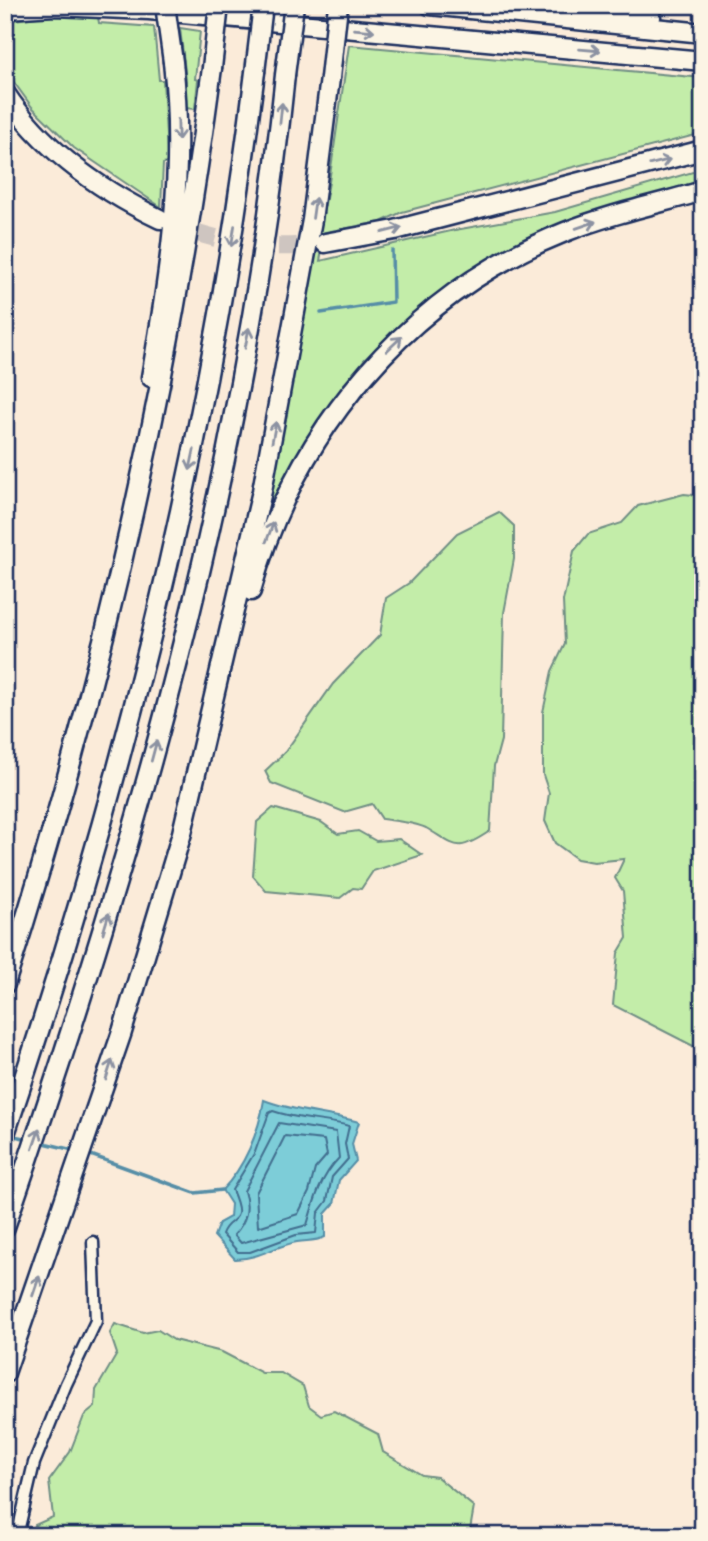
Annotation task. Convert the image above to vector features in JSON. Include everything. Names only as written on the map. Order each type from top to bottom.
[{"type":"highway","points":[[5,984],[63,793],[138,495],[180,288],[219,5]]},
{"type":"highway","points":[[5,1134],[53,993],[108,807],[157,619],[195,447],[231,249],[263,5]]},
{"type":"highway","points":[[5,1227],[94,964],[137,817],[183,642],[229,430],[269,205],[294,5]]},
{"type":"highway","points":[[182,833],[265,478],[310,232],[338,5]]},
{"type":"highway","points":[[430,5],[703,33]]},
{"type":"highway","points":[[589,5],[634,15],[703,23]]},
{"type":"highway","points":[[5,9],[55,6],[150,7],[703,61]]},
{"type":"highway","points":[[138,495],[148,399],[175,231],[179,155],[173,62],[150,7]]},
{"type":"highway","points":[[5,93],[29,123],[69,162],[120,198],[160,219]]},
{"type":"highway","points":[[325,243],[405,227],[703,150]]},
{"type":"highway","points":[[5,1373],[122,1032],[202,774],[261,555],[274,521],[306,456],[363,377],[416,323],[471,282],[502,263],[593,222],[703,191]]},
{"type":"street","points":[[17,1536],[34,1463],[66,1384],[96,1321],[93,1242]]},
{"type":"green space","points":[[54,15],[98,17],[99,23],[154,27],[159,80],[163,80],[167,153],[167,163],[163,164],[161,207],[74,148],[32,107],[5,70],[5,21]]},
{"type":"green space","points":[[180,28],[200,31],[195,109],[184,108],[186,81]]},
{"type":"green space","points":[[349,45],[703,78],[703,133],[402,212],[381,222],[325,232],[320,261],[455,230],[555,212],[703,169],[703,180],[588,214],[538,234],[478,266],[421,307],[364,360],[309,436],[269,505],[329,182]]},
{"type":"green space","points":[[684,494],[703,496],[703,1051],[613,1005],[618,953],[627,938],[623,891],[615,878],[624,859],[594,862],[577,859],[555,843],[545,821],[549,793],[543,775],[543,712],[552,671],[565,644],[563,601],[574,551],[588,534],[622,523],[638,506]]},
{"type":"green space","points":[[499,512],[514,526],[514,559],[504,613],[501,740],[494,766],[490,831],[470,843],[457,845],[421,826],[382,819],[372,804],[344,812],[271,783],[265,771],[285,752],[333,684],[380,635],[386,598],[409,583],[457,533]]},
{"type":"green space","points":[[273,808],[321,822],[338,834],[358,831],[376,841],[399,839],[422,855],[373,871],[361,889],[353,888],[340,898],[266,891],[253,876],[257,822]]},
{"type":"green space","points":[[115,1324],[143,1333],[158,1330],[174,1340],[222,1352],[262,1373],[281,1373],[303,1386],[309,1406],[321,1415],[334,1411],[378,1434],[383,1452],[422,1475],[437,1477],[474,1507],[469,1536],[32,1536],[35,1525],[53,1517],[49,1481],[70,1452],[84,1416],[95,1407],[96,1390],[117,1354],[110,1333]]},
{"type":"water","points":[[264,1100],[359,1122],[352,1144],[356,1161],[339,1180],[334,1204],[325,1214],[325,1237],[235,1259],[214,1236],[219,1223],[230,1217],[231,1204],[222,1190],[249,1149]]},
{"type":"waterway","points":[[321,313],[393,302],[392,250]]},
{"type":"waterway","points":[[9,1135],[29,1139]]},
{"type":"waterway","points":[[40,1142],[77,1151]]},
{"type":"waterway","points":[[88,1154],[195,1193],[222,1190]]},
{"type":"tunnel","points":[[173,224],[246,244],[320,244]]}]
